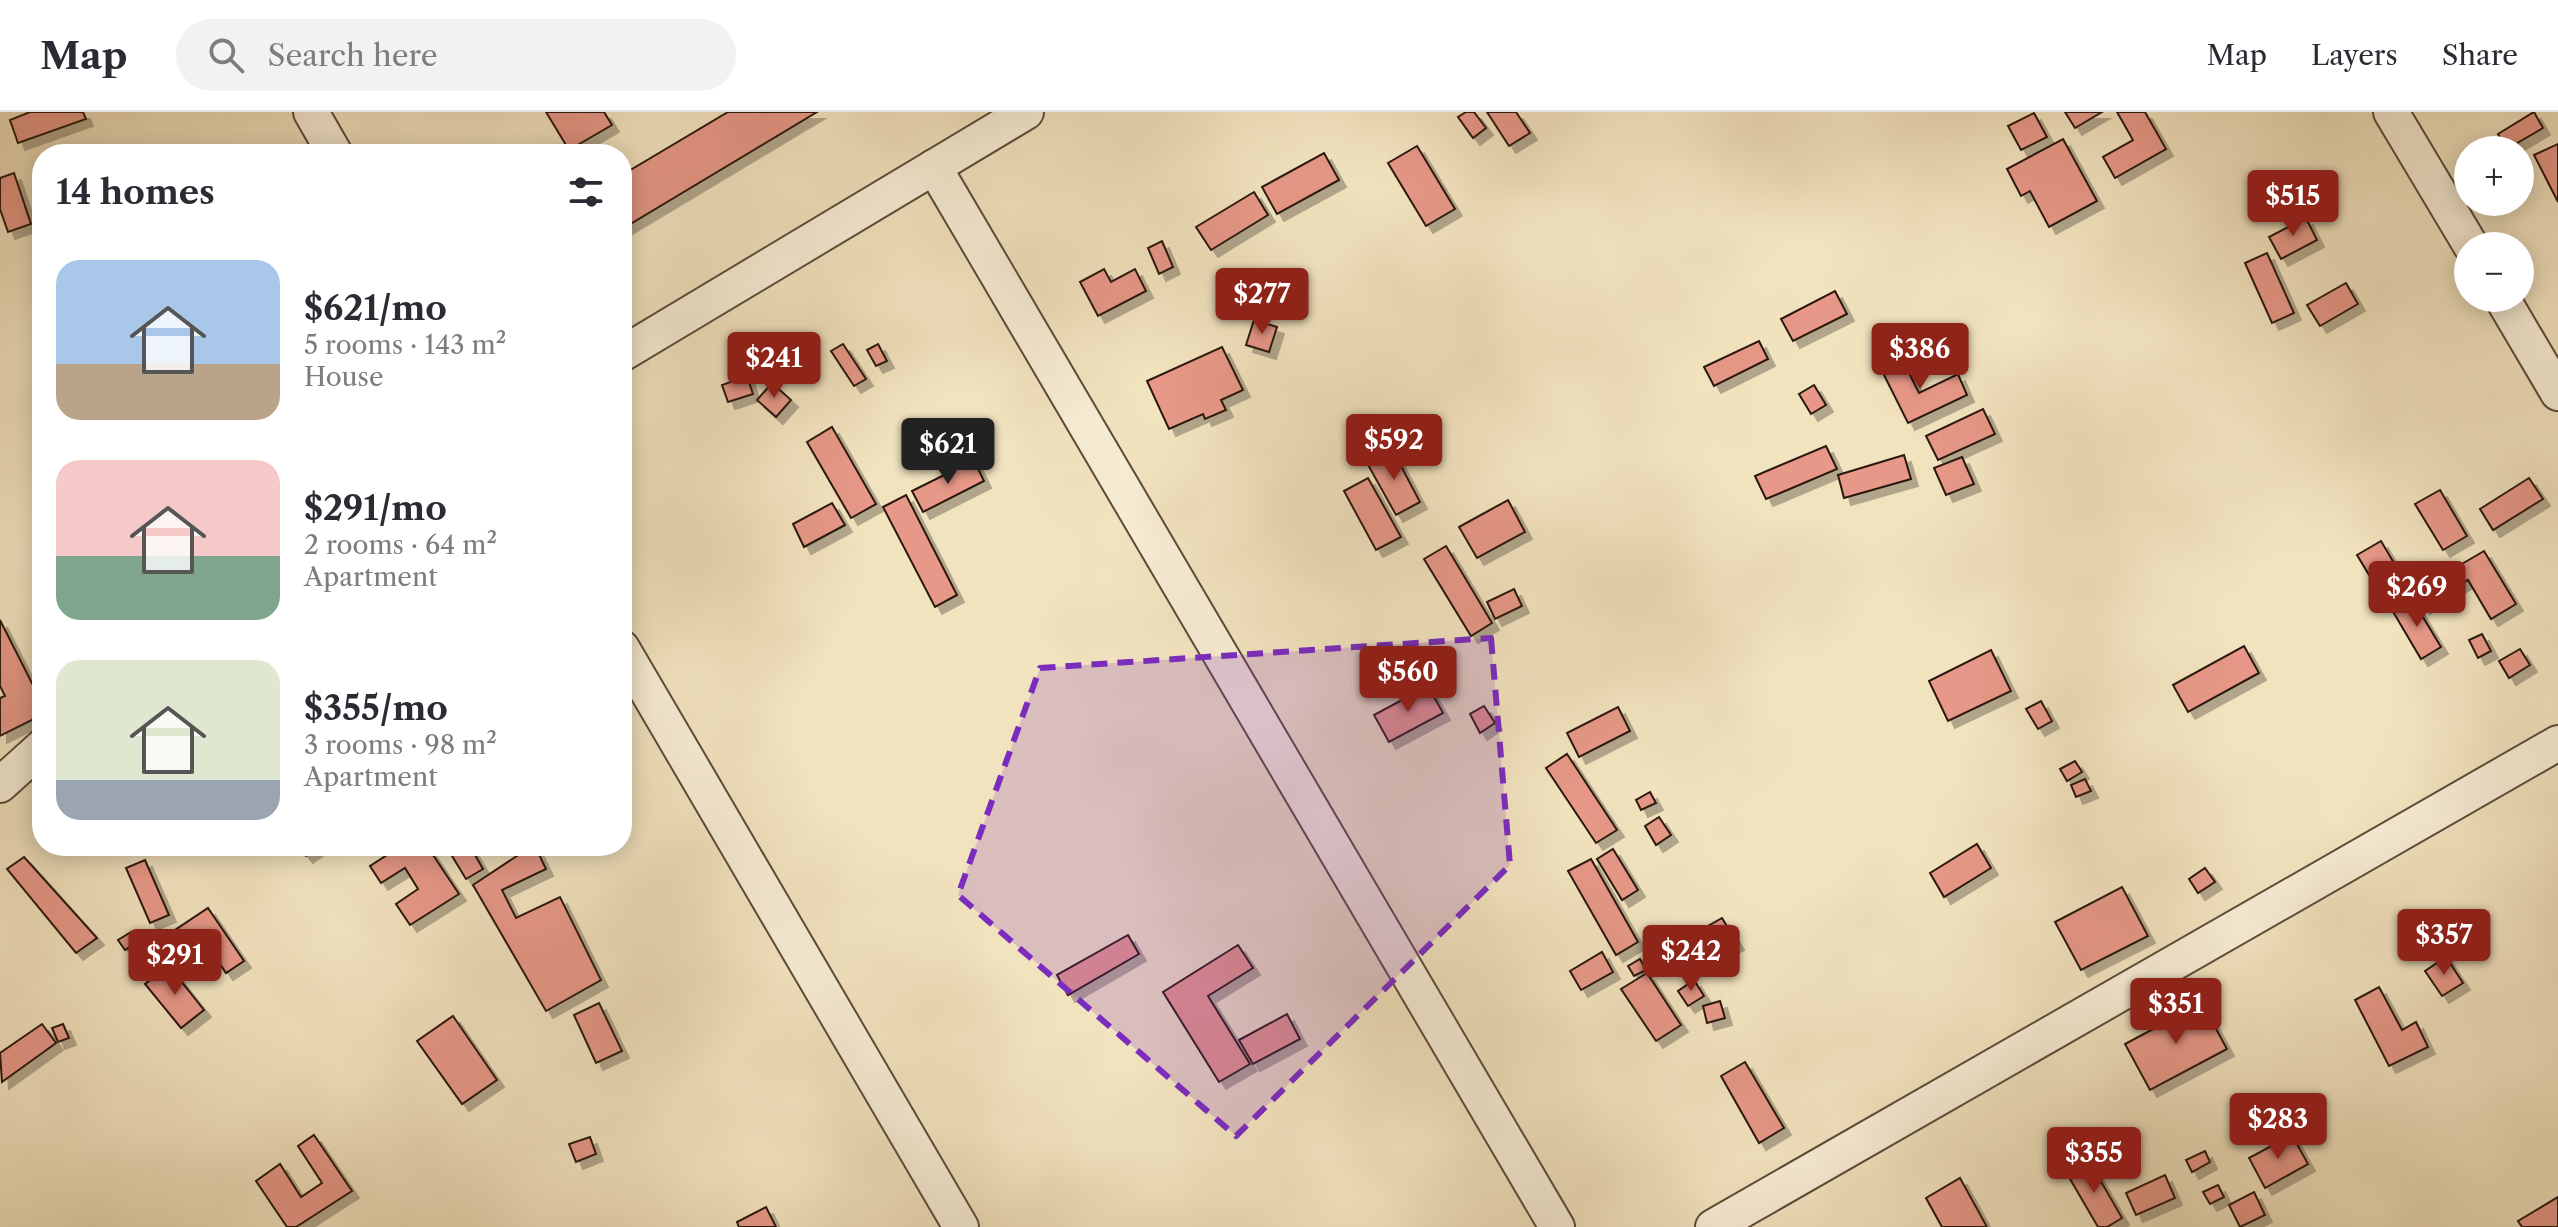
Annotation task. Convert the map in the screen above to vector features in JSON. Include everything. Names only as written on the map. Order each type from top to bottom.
[{"type":"street","points":[[311,112],[329,144]]},
{"type":"street","points":[[632,348],[1026,112]]},
{"type":"street","points":[[2391,112],[2463,232]]},
{"type":"street","points":[[934,167],[1557,1227]]},
{"type":"street","points":[[2510,312],[2558,393]]},
{"type":"street","points":[[632,665],[961,1227]]},
{"type":"street","points":[[1713,1227],[2558,743]]},
{"type":"street","points":[[0,785],[32,756]]},
{"type":"highlighted area","points":[[1491,638],[1510,865],[1236,1136],[958,895],[1040,668]]},
{"type":"building","points":[[30,112],[83,112],[86,119],[18,143],[10,120]]},
{"type":"building","points":[[546,112],[604,112],[612,125],[579,144],[565,144]]},
{"type":"building","points":[[728,112],[817,112],[632,223],[632,169]]},
{"type":"building","points":[[1474,112],[1486,128],[1473,138],[1458,117]]},
{"type":"building","points":[[1487,112],[1516,112],[1530,133],[1509,146]]},
{"type":"building","points":[[2065,112],[2102,112],[2075,128]]},
{"type":"building","points":[[2117,112],[2145,112],[2166,149],[2115,178],[2103,157],[2133,140]]},
{"type":"building","points":[[2534,112],[2543,128],[2529,136],[2498,134]]},
{"type":"building","points":[[2034,113],[2047,137],[2021,150],[2008,126]]},
{"type":"building","points":[[2063,139],[2097,201],[2049,227],[2030,191],[2021,196],[2007,169]]},
{"type":"building","points":[[2558,144],[2558,202],[2534,155]]},
{"type":"building","points":[[1417,146],[1455,209],[1426,226],[1388,163]]},
{"type":"building","points":[[1324,153],[1339,180],[1277,214],[1262,187]]},
{"type":"building","points":[[14,173],[31,224],[8,232],[0,209],[0,178]]},
{"type":"building","points":[[1254,192],[1268,215],[1211,250],[1196,227]]},
{"type":"building","points":[[2306,218],[2317,240],[2281,259],[2269,237]]},
{"type":"building","points":[[1162,241],[1173,267],[1159,274],[1148,248]]},
{"type":"building","points":[[2267,253],[2294,313],[2272,323],[2245,263]]},
{"type":"building","points":[[1104,269],[1111,282],[1135,269],[1146,291],[1098,316],[1080,282]]},
{"type":"building","points":[[2346,283],[2358,304],[2320,326],[2307,305]]},
{"type":"building","points":[[1835,291],[1847,314],[1793,341],[1781,319]]},
{"type":"building","points":[[1254,320],[1277,327],[1269,352],[1246,345]]},
{"type":"building","points":[[1759,341],[1768,359],[1714,386],[1704,367]]},
{"type":"building","points":[[843,344],[866,379],[854,386],[831,351]]},
{"type":"building","points":[[878,344],[887,361],[876,366],[867,350]]},
{"type":"building","points":[[1222,347],[1243,390],[1221,400],[1226,410],[1205,419],[1203,414],[1169,429],[1147,381]]},
{"type":"building","points":[[1901,357],[1919,393],[1958,374],[1967,395],[1908,423],[1880,367]]},
{"type":"building","points":[[747,376],[753,394],[728,402],[722,385]]},
{"type":"building","points":[[772,383],[791,400],[776,417],[757,400]]},
{"type":"building","points":[[1814,385],[1826,405],[1811,414],[1799,394]]},
{"type":"building","points":[[1983,409],[1995,434],[1938,460],[1926,436]]},
{"type":"building","points":[[832,427],[876,504],[851,518],[807,442]]},
{"type":"building","points":[[1826,446],[1837,469],[1766,499],[1755,476]]},
{"type":"building","points":[[1392,449],[1420,502],[1396,515],[1367,463]]},
{"type":"building","points":[[1904,455],[1911,479],[1844,498],[1838,475]]},
{"type":"building","points":[[1962,457],[1974,484],[1946,495],[1934,468]]},
{"type":"building","points":[[974,460],[984,481],[923,512],[912,491]]},
{"type":"building","points":[[1368,478],[1401,537],[1376,550],[1344,491]]},
{"type":"building","points":[[2529,478],[2543,499],[2493,530],[2480,509]]},
{"type":"building","points":[[2440,490],[2467,536],[2443,550],[2415,504]]},
{"type":"building","points":[[906,495],[957,595],[935,607],[883,507]]},
{"type":"building","points":[[1508,500],[1525,532],[1477,558],[1459,527]]},
{"type":"building","points":[[832,503],[845,525],[804,547],[793,524]]},
{"type":"building","points":[[2381,541],[2407,585],[2383,598],[2357,555]]},
{"type":"building","points":[[1446,546],[1492,623],[1471,636],[1424,559]]},
{"type":"building","points":[[2484,551],[2516,604],[2491,619],[2468,580],[2423,607],[2414,592]]},
{"type":"building","points":[[1514,589],[1522,606],[1495,619],[1487,602]]},
{"type":"building","points":[[2412,599],[2441,647],[2421,659],[2392,610]]},
{"type":"building","points":[[0,620],[32,683],[32,720],[0,736],[0,698],[5,696],[0,686]]},
{"type":"building","points":[[2482,634],[2491,651],[2478,658],[2469,640]]},
{"type":"building","points":[[2244,646],[2259,673],[2188,712],[2173,685]]},
{"type":"building","points":[[2520,649],[2530,665],[2509,678],[2499,661]]},
{"type":"building","points":[[1991,650],[2011,691],[1948,721],[1929,681]]},
{"type":"building","points":[[1428,686],[1443,713],[1389,742],[1374,715]]},
{"type":"building","points":[[2041,701],[2052,721],[2038,729],[2026,709]]},
{"type":"building","points":[[1484,706],[1495,723],[1480,733],[1470,714]]},
{"type":"building","points":[[1618,707],[1630,731],[1579,757],[1567,733]]},
{"type":"building","points":[[1567,754],[1617,830],[1596,843],[1546,768]]},
{"type":"building","points":[[2075,761],[2082,772],[2067,781],[2060,769]]},
{"type":"building","points":[[2085,779],[2091,791],[2076,797],[2071,785]]},
{"type":"building","points":[[1650,792],[1656,803],[1641,810],[1636,800]]},
{"type":"building","points":[[1659,817],[1671,835],[1656,845],[1645,826]]},
{"type":"building","points":[[1977,844],[1991,868],[1944,897],[1930,873]]},
{"type":"building","points":[[1613,849],[1638,890],[1622,900],[1597,859]]},
{"type":"building","points":[[386,856],[434,856],[459,894],[410,925],[396,904],[418,889],[405,868],[381,883],[370,866]]},
{"type":"building","points":[[452,856],[476,856],[483,869],[466,879]]},
{"type":"building","points":[[517,856],[540,856],[546,869],[502,890],[516,918],[560,897],[601,980],[546,1011],[473,885]]},
{"type":"building","points":[[24,857],[97,938],[76,953],[7,869]]},
{"type":"building","points":[[1591,859],[1638,942],[1616,955],[1568,871]]},
{"type":"building","points":[[145,860],[169,915],[150,923],[126,868]]},
{"type":"building","points":[[2205,868],[2215,882],[2198,893],[2189,879]]},
{"type":"building","points":[[2122,887],[2148,936],[2081,970],[2055,922]]},
{"type":"building","points":[[208,908],[244,961],[226,973],[201,936],[141,975],[130,960]]},
{"type":"building","points":[[1722,918],[1737,943],[1707,961],[1692,935]]},
{"type":"building","points":[[131,932],[138,942],[125,950],[118,940]]},
{"type":"building","points":[[1128,935],[1139,954],[1068,995],[1057,975]]},
{"type":"building","points":[[1238,945],[1253,968],[1208,996],[1250,1064],[1219,1082],[1163,992]]},
{"type":"building","points":[[1602,952],[1613,972],[1581,990],[1570,971]]},
{"type":"building","points":[[2446,957],[2463,983],[2442,996],[2425,971]]},
{"type":"building","points":[[1640,959],[1646,970],[1634,976],[1628,966]]},
{"type":"building","points":[[169,966],[204,1010],[181,1028],[145,984]]},
{"type":"building","points":[[1647,973],[1681,1025],[1656,1041],[1621,989]]},
{"type":"building","points":[[1694,980],[1704,996],[1688,1006],[1678,991]]},
{"type":"building","points":[[2379,987],[2402,1030],[2416,1022],[2428,1047],[2389,1066],[2355,1000]]},
{"type":"building","points":[[1720,1001],[1725,1018],[1707,1023],[1703,1006]]},
{"type":"building","points":[[599,1003],[622,1051],[596,1063],[574,1015]]},
{"type":"building","points":[[2202,1003],[2227,1049],[2150,1090],[2125,1044]]},
{"type":"building","points":[[1287,1014],[1300,1039],[1253,1064],[1239,1040]]},
{"type":"building","points":[[453,1016],[497,1080],[462,1104],[417,1041]]},
{"type":"building","points":[[42,1024],[56,1043],[2,1082],[0,1053]]},
{"type":"building","points":[[63,1024],[69,1038],[58,1042],[52,1028]]},
{"type":"building","points":[[1745,1062],[1784,1128],[1759,1143],[1721,1076]]},
{"type":"building","points":[[314,1135],[352,1191],[296,1227],[287,1227],[256,1181],[280,1164],[301,1197],[322,1183],[298,1146]]},
{"type":"building","points":[[2292,1135],[2308,1164],[2265,1188],[2249,1158]]},
{"type":"building","points":[[590,1137],[596,1154],[576,1162],[569,1144]]},
{"type":"building","points":[[2205,1151],[2210,1162],[2192,1172],[2186,1160]]},
{"type":"building","points":[[2088,1159],[2122,1218],[2107,1227],[2098,1227],[2066,1172]]},
{"type":"building","points":[[2165,1175],[2175,1198],[2136,1215],[2126,1193]]},
{"type":"building","points":[[1960,1178],[1987,1227],[1942,1227],[1926,1198]]},
{"type":"building","points":[[2218,1185],[2224,1197],[2210,1204],[2203,1192]]},
{"type":"building","points":[[2254,1192],[2265,1215],[2240,1227],[2229,1205]]},
{"type":"building","points":[[2558,1197],[2558,1227],[2522,1227],[2518,1221]]},
{"type":"building","points":[[766,1207],[776,1227],[739,1227],[737,1222]]}]
